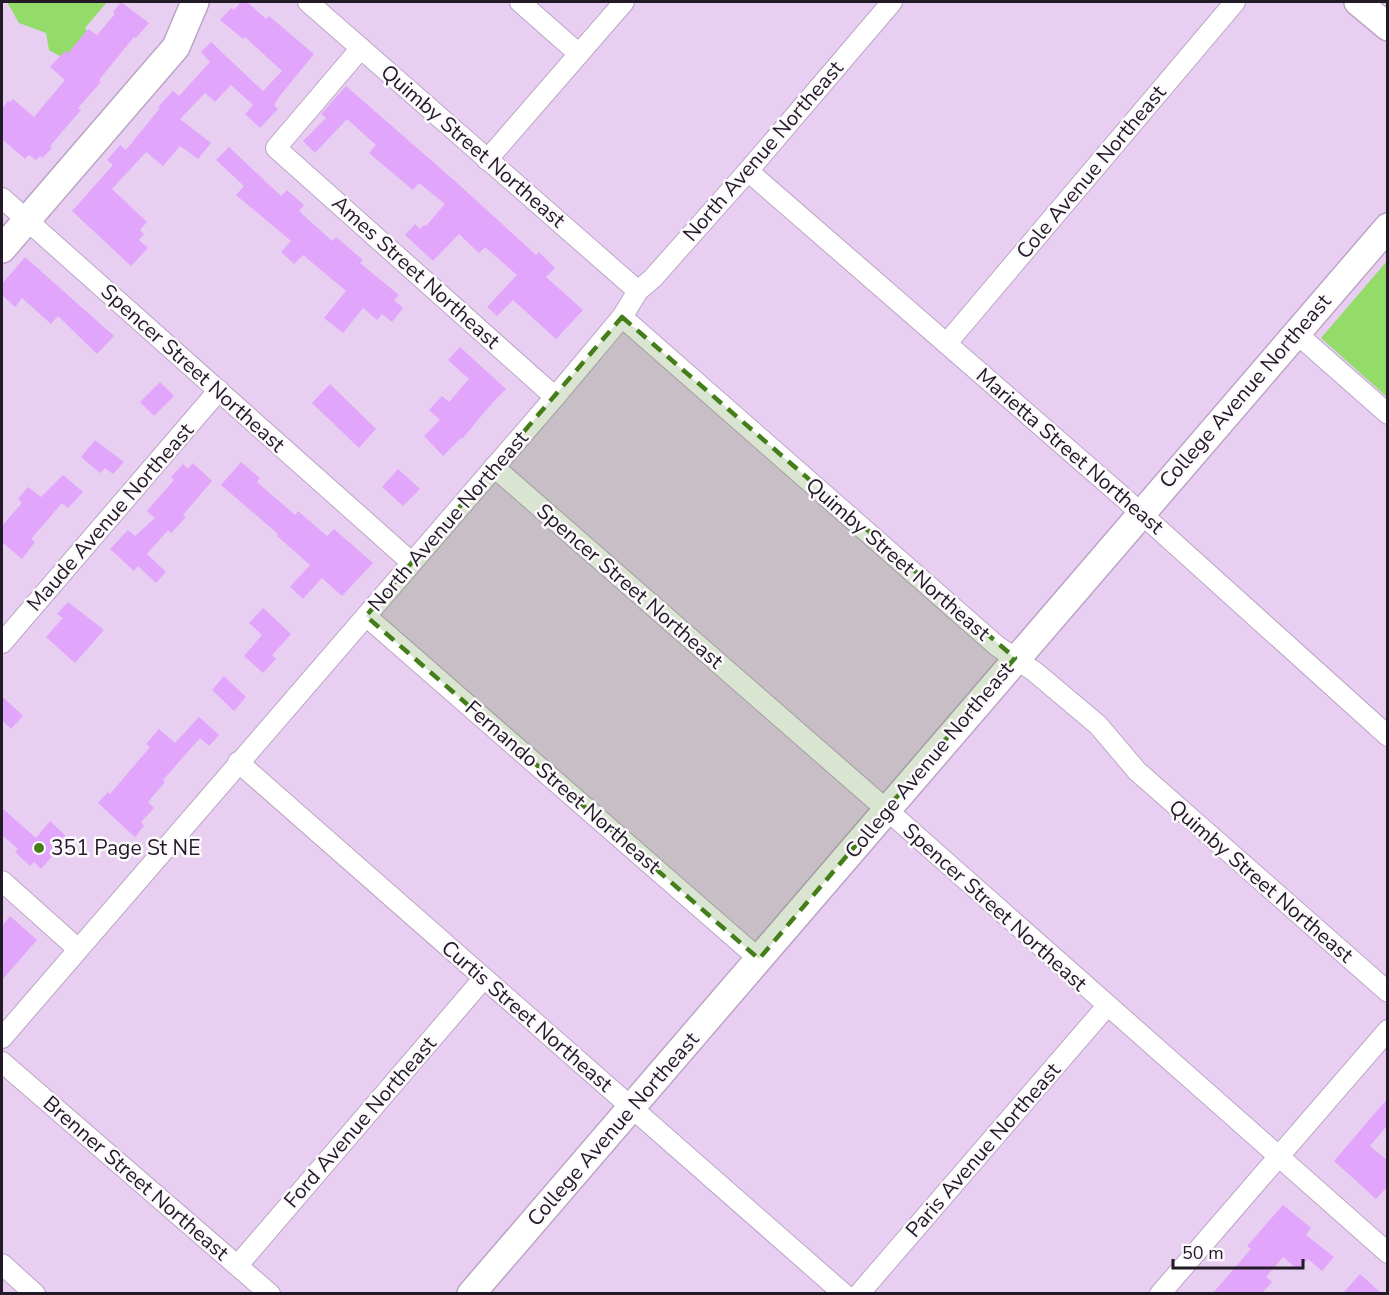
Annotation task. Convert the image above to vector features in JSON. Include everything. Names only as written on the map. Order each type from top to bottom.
[{"type":"street","points":[[2,249],[176,47],[195,2]]},
{"type":"street","name":"Quimby Street Northeast","points":[[308,2],[638,291]]},
{"type":"street","points":[[520,2],[579,54]]},
{"type":"street","points":[[487,160],[624,2]]},
{"type":"street","name":"North Avenue Northeast","points":[[2,1038],[555,397],[622,317],[638,291],[653,278],[748,171],[892,2]]},
{"type":"street","name":"Cole Avenue Northeast","points":[[947,343],[1235,2]]},
{"type":"street","points":[[1358,2],[1388,27]]},
{"type":"street","name":"Ames Street Northeast","points":[[361,48],[276,148],[555,397]]},
{"type":"street","name":"Marietta Street Northeast","points":[[748,171],[1141,512],[1388,736]]},
{"type":"street","name":"Spencer Street Northeast","points":[[2,198],[411,562]]},
{"type":"street","name":"College Avenue Northeast","points":[[471,1293],[1388,227]]},
{"type":"street","name":"Quimby Street Northeast","points":[[622,317],[988,638],[1035,672],[1098,725],[1137,771],[1388,992]]},
{"type":"street","points":[[1296,333],[1388,414]]},
{"type":"street","name":"Maude Avenue Northeast","points":[[2,643],[219,390]]},
{"type":"street","name":"Spencer Street Northeast","points":[[494,467],[1388,1253]]},
{"type":"street","name":"Fernando Street Northeast","points":[[366,616],[759,959]]},
{"type":"street","name":"Curtis Street Northeast","points":[[238,762],[844,1293]]},
{"type":"street","points":[[2,881],[78,949]]},
{"type":"street","name":"Ford Avenue Northeast","points":[[238,1265],[483,979]]},
{"type":"street","name":"Paris Avenue Northeast","points":[[860,1293],[1107,1006]]},
{"type":"street","points":[[1160,1293],[1388,1030]]},
{"type":"street","name":"Brenner Street Northeast","points":[[2,1062],[270,1293]]},
{"type":"street","points":[[2,1264],[35,1293]]},
{"type":"highlighted area","points":[[622,317],[1015,658],[759,959],[366,616]]},
{"type":"green space","points":[[7,2],[107,2],[85,28],[101,61],[92,74],[49,50],[46,33],[19,23]]},
{"type":"green space","points":[[1387,261],[1387,397],[1321,338]]},
{"type":"building","points":[[121,2],[149,23],[136,38],[134,37],[99,80],[101,82],[78,108],[81,110],[50,146],[52,148],[42,158],[40,156],[36,160],[29,155],[25,159],[2,139],[2,109],[8,101],[13,99],[34,117],[65,80],[50,67],[65,51],[68,53],[88,29],[97,35],[115,14],[113,12]]},
{"type":"building","points":[[241,2],[247,2],[266,19],[269,16],[314,54],[279,97],[274,105],[278,109],[260,128],[245,114],[253,105],[231,85],[215,102],[205,93],[180,119],[211,143],[198,159],[180,146],[163,166],[146,152],[112,189],[147,222],[140,230],[144,234],[139,240],[148,248],[131,266],[72,211],[113,165],[107,160],[120,145],[126,150],[173,91],[179,96],[210,62],[201,52],[211,42],[263,91],[282,71],[245,37],[243,39],[220,20],[231,8],[234,10]]},
{"type":"building","points":[[346,86],[536,255],[539,252],[555,268],[546,277],[583,310],[556,339],[513,300],[497,316],[487,307],[517,275],[485,247],[479,253],[459,234],[433,261],[405,235],[415,224],[420,229],[426,226],[445,204],[419,183],[413,190],[369,153],[376,145],[347,119],[315,153],[303,141],[326,118],[321,114]]},
{"type":"building","points":[[229,147],[281,196],[287,190],[304,205],[299,211],[332,241],[336,237],[363,260],[360,263],[399,295],[394,300],[403,308],[392,322],[382,314],[377,320],[363,308],[343,333],[324,318],[346,291],[303,255],[294,264],[281,252],[291,241],[236,195],[244,186],[216,160]]},
{"type":"building","points":[[25,257],[114,336],[97,354],[58,316],[51,324],[22,298],[15,307],[2,295],[2,284]]},
{"type":"building","points":[[460,347],[506,389],[462,439],[443,456],[424,436],[440,420],[429,410],[442,396],[449,402],[469,379],[448,360]]},
{"type":"building","points":[[160,382],[174,396],[154,416],[140,402]]},
{"type":"building","points":[[330,384],[376,429],[359,448],[312,403]]},
{"type":"building","points":[[95,440],[124,462],[113,474],[105,468],[100,473],[81,457]]},
{"type":"building","points":[[241,462],[260,478],[257,482],[295,515],[298,511],[327,536],[334,529],[373,563],[342,596],[322,578],[303,599],[290,587],[310,565],[221,485]]},
{"type":"building","points":[[193,463],[212,481],[183,515],[186,517],[171,533],[168,530],[147,554],[166,572],[156,583],[138,566],[134,571],[110,549],[128,530],[135,536],[155,518],[147,511],[174,480],[171,477],[183,464],[188,469]]},
{"type":"building","points":[[398,469],[420,489],[403,506],[382,487]]},
{"type":"building","points":[[63,475],[83,492],[68,508],[62,503],[31,539],[35,542],[22,559],[2,542],[2,526],[22,503],[18,499],[28,487],[41,497]]},
{"type":"building","points":[[68,602],[104,630],[75,663],[46,637],[63,618],[57,614]]},
{"type":"building","points":[[263,608],[291,634],[272,655],[276,659],[263,673],[244,656],[262,635],[249,623]]},
{"type":"building","points":[[224,676],[246,697],[234,711],[212,690]]},
{"type":"building","points":[[2,696],[23,716],[11,729],[2,720]]},
{"type":"building","points":[[199,717],[219,735],[209,746],[200,738],[163,780],[165,782],[148,802],[154,808],[141,822],[144,826],[135,837],[98,803],[108,792],[110,794],[150,747],[146,744],[159,729],[175,743]]},
{"type":"building","name":"351 Page St NE","points":[[2,808],[36,838],[50,821],[68,838],[41,869],[34,862],[30,866],[15,852],[18,849],[2,835]]},
{"type":"building","points":[[10,916],[37,940],[2,980],[2,926]]},
{"type":"building","points":[[1388,1098],[1388,1130],[1385,1128],[1370,1146],[1388,1161],[1388,1186],[1376,1199],[1334,1161]]},
{"type":"building","points":[[1283,1205],[1311,1228],[1306,1235],[1334,1257],[1322,1271],[1308,1259],[1298,1270],[1283,1257],[1266,1277],[1272,1282],[1262,1293],[1213,1293],[1251,1249],[1247,1246]]},
{"type":"building","points":[[1360,1274],[1381,1293],[1343,1293]]},
{"type":"place","name":"351 Page St NE","points":[[39,848]]}]
